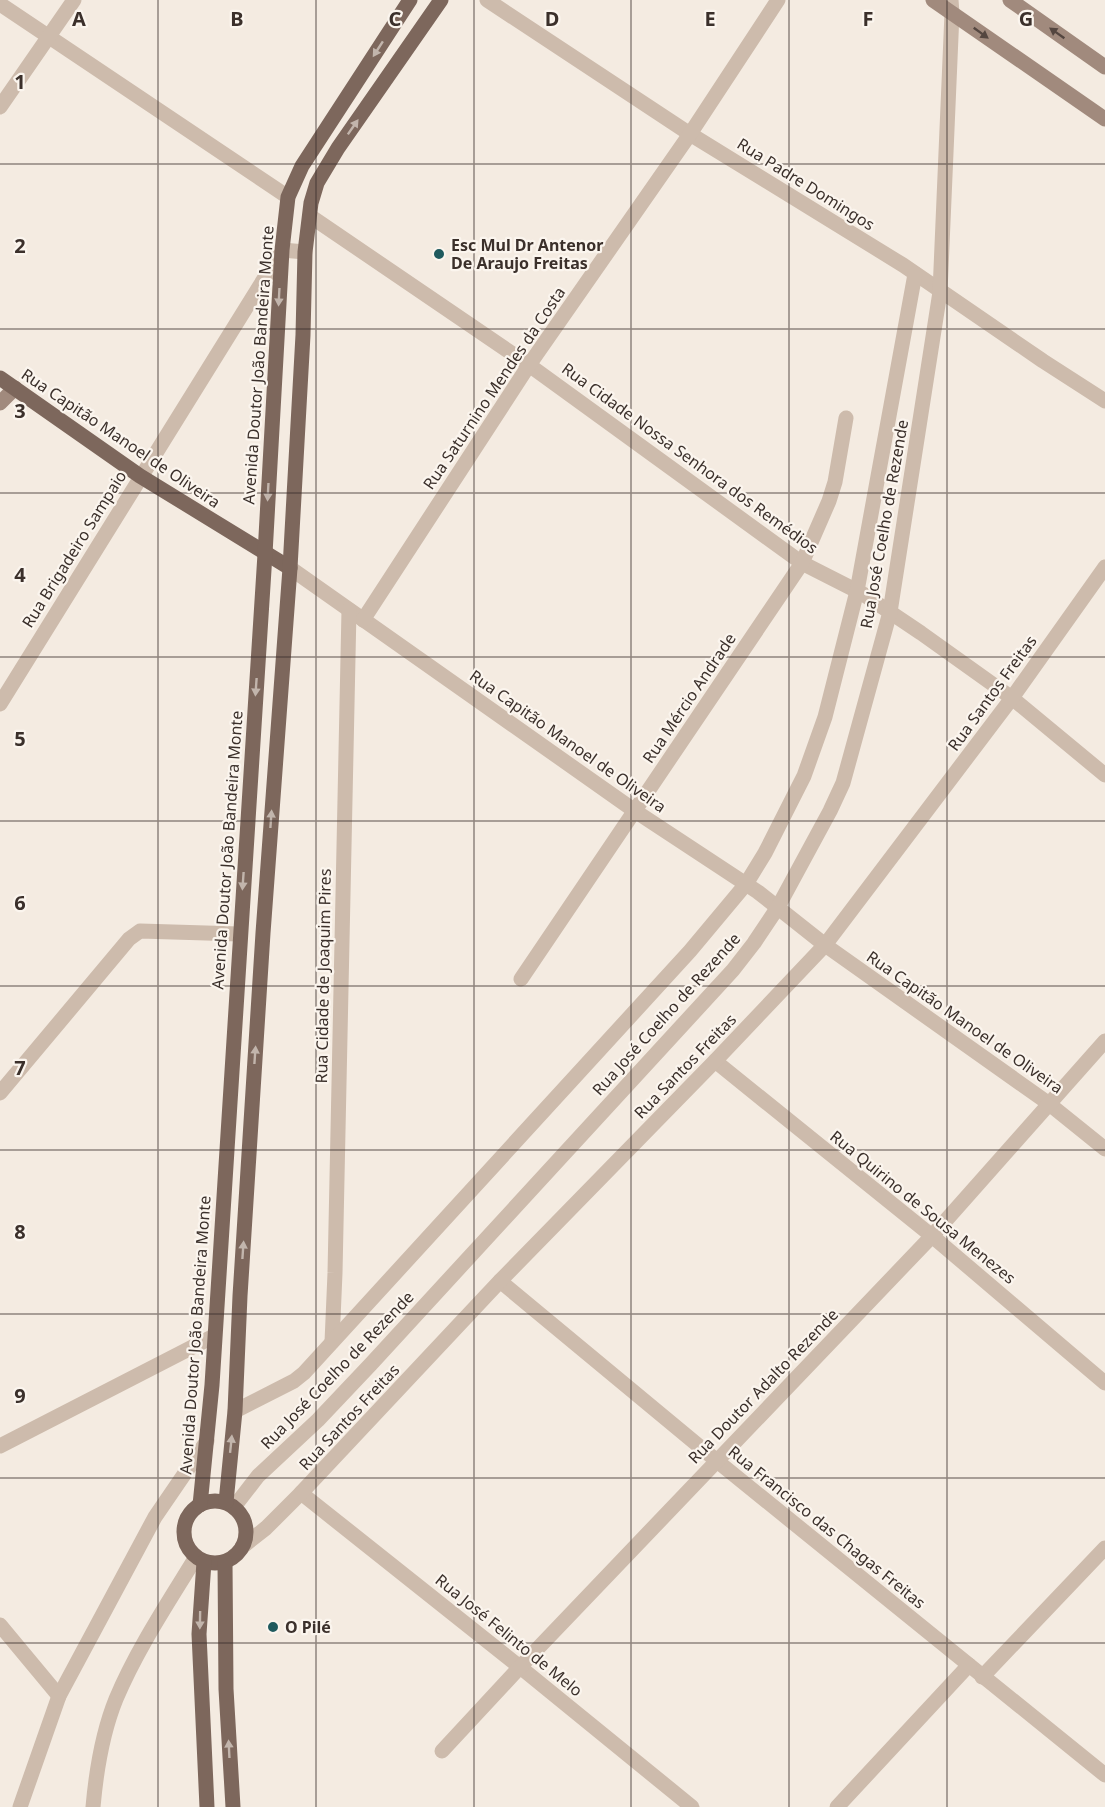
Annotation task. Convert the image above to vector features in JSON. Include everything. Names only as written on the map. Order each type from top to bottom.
[{"type":"main road","name":"Avenida Doutor João Bandeira Monte","points":[[200,1505],[207,1441],[265,554],[282,250],[288,197],[302,166],[410,0]]},
{"type":"main road","points":[[230,1505],[240,1296],[263,933],[290,568],[303,335],[304,252],[313,192],[338,148],[441,0]]},
{"type":"main road","points":[[933,0],[951,6],[1105,120]]},
{"type":"main road","points":[[1010,0],[1105,67]]},
{"type":"main road","points":[[320,138],[338,148]]},
{"type":"main road","points":[[277,337],[303,335]]},
{"type":"main road","name":"Rua Capitão Manoel de Oliveira","points":[[0,378],[140,476],[290,568]]},
{"type":"main road","points":[[0,403],[15,388]]},
{"type":"main road","points":[[211,1501],[230,1505],[244,1521],[245,1539],[242,1547],[237,1554],[225,1562],[212,1563],[200,1559],[185,1543],[184,1526],[187,1517],[200,1505],[211,1501]]},
{"type":"main road","points":[[200,1559],[200,1634],[207,1807]]},
{"type":"main road","points":[[225,1562],[226,1689],[233,1807]]},
{"type":"street","points":[[0,107],[74,0]]},
{"type":"street","name":"Rua Padre Domingos","points":[[486,0],[690,134],[915,274],[1105,401]]},
{"type":"street","name":"Rua Saturnino Mendes da Costa","points":[[363,620],[529,365],[690,134],[778,0]]},
{"type":"street","points":[[0,4],[288,197]]},
{"type":"street","name":"Rua José Coelho de Rezende","points":[[230,1505],[318,1420],[371,1364],[733,970],[778,907],[830,811],[843,783],[890,612],[940,292],[951,6]]},
{"type":"street","name":"Rua Cidade Nossa Senhora dos Remédios","points":[[310,216],[529,365],[802,563],[857,591],[890,612],[1012,698],[1105,775]]},
{"type":"street","points":[[282,250],[304,252]]},
{"type":"street","name":"Rua Brigadeiro Sampaio","points":[[0,704],[282,250]]},
{"type":"street","name":"Rua José Coelho de Rezende","points":[[235,1411],[294,1381],[304,1373],[690,951],[746,884],[777,831],[811,757],[825,717],[857,591],[915,274]]},
{"type":"street","name":"Rua Mércio Andrade","points":[[521,979],[802,563],[835,482],[846,418]]},
{"type":"street","name":"Rua Santos Freitas","points":[[242,1547],[266,1528],[301,1494],[500,1281],[825,945],[1012,698],[1105,567]]},
{"type":"street","name":"Rua Capitão Manoel de Oliveira","points":[[290,568],[635,811],[746,884],[825,945],[1048,1103],[1105,1149]]},
{"type":"street","name":"Rua Cidade de Joaquim Pires","points":[[332,1342],[336,1249],[349,610]]},
{"type":"street","points":[[0,1093],[129,939],[140,931],[239,934]]},
{"type":"street","name":"Rua Doutor Adalto Rezende","points":[[442,1751],[520,1666],[932,1236],[1105,1041]]},
{"type":"street","name":"Rua Quirino de Sousa Menezes","points":[[715,1061],[932,1236],[1105,1383]]},
{"type":"street","name":"Rua Francisco das Chagas Freitas","points":[[500,1281],[717,1461],[1105,1775]]},
{"type":"street","points":[[0,1446],[214,1336]]},
{"type":"street","points":[[20,1807],[59,1696],[155,1517],[207,1441]]},
{"type":"street","name":"Rua José Felinto de Melo","points":[[301,1494],[520,1666],[692,1807]]},
{"type":"street","points":[[982,1677],[1105,1548]]},
{"type":"street","points":[[93,1807],[96,1773],[115,1701],[147,1639],[200,1559]]},
{"type":"street","points":[[0,1625],[59,1696]]},
{"type":"street","points":[[837,1807],[969,1665]]},
{"type":"place","name":"Esc Mul Dr Antenor De Araujo Freitas","points":[[439,254]]},
{"type":"place","name":"O Pilé","points":[[273,1627]]}]
